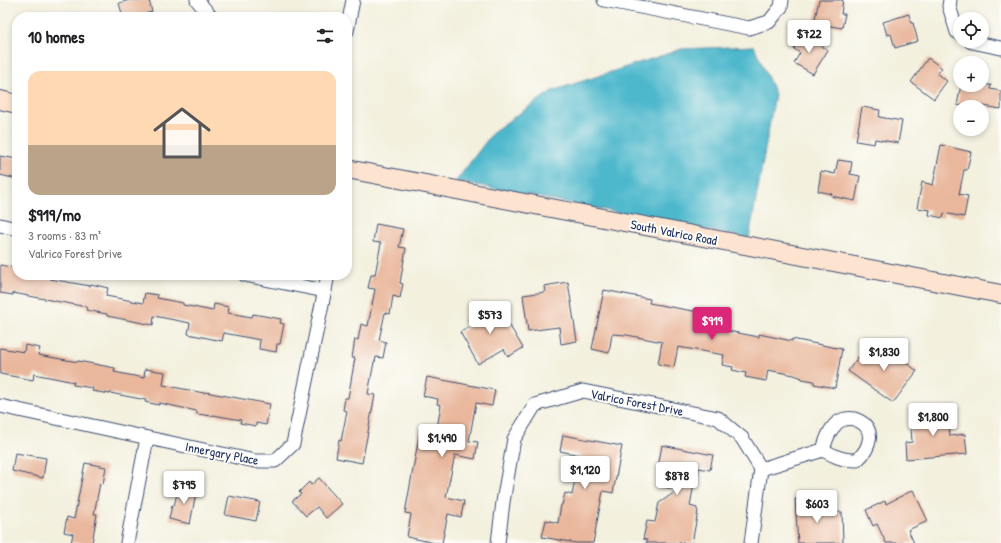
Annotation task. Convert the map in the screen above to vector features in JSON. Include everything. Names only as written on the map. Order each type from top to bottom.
[{"type":"street","points":[[197,0],[207,12]]},
{"type":"street","points":[[351,12],[353,0]]},
{"type":"street","points":[[604,0],[749,28],[769,22],[781,7],[782,0]]},
{"type":"street","points":[[950,0],[949,6],[953,19]]},
{"type":"street","points":[[989,46],[1001,48]]},
{"type":"street","points":[[0,100],[12,103]]},
{"type":"street","name":"South Valrico Road","points":[[352,171],[1001,294]]},
{"type":"street","points":[[0,225],[12,228]]},
{"type":"street","points":[[270,280],[325,291]]},
{"type":"street","name":"Innergary Place","points":[[0,406],[256,461],[276,461],[293,444],[327,280]]},
{"type":"street","name":"Valrico Forest Drive","points":[[498,543],[503,502],[514,439],[535,405],[583,391],[718,418],[742,438],[761,469]]},
{"type":"street","points":[[127,543],[147,438]]},
{"type":"street","points":[[751,543],[761,469],[823,450]]},
{"type":"water","points":[[754,46],[775,94],[749,238],[456,181],[494,131],[552,91],[682,49]]},
{"type":"building","points":[[130,0],[149,0],[152,12],[122,12],[119,3]]},
{"type":"building","points":[[819,0],[843,0],[841,14],[845,14],[842,28],[814,23]]},
{"type":"building","points":[[909,14],[918,41],[895,48],[891,34],[887,35],[883,22]]},
{"type":"building","points":[[803,34],[828,50],[813,74],[794,63],[800,53],[794,49]]},
{"type":"building","points":[[928,58],[942,68],[937,74],[947,81],[934,99],[911,82]]},
{"type":"building","points":[[989,85],[991,85],[990,89],[1001,91],[1001,109],[989,107],[989,100],[958,100],[960,92],[989,92]]},
{"type":"building","points":[[862,107],[880,110],[879,117],[902,121],[898,143],[875,139],[874,144],[856,141]]},
{"type":"building","points":[[941,145],[971,152],[967,170],[964,170],[959,194],[968,196],[964,217],[944,213],[943,218],[929,215],[930,210],[917,208],[922,182],[933,185]]},
{"type":"building","points":[[0,156],[12,158],[12,178],[0,175]]},
{"type":"building","points":[[838,160],[852,162],[850,174],[860,176],[855,201],[831,196],[832,194],[818,191],[821,171],[835,174]]},
{"type":"building","points":[[376,224],[403,229],[399,247],[406,248],[400,283],[403,284],[400,298],[393,296],[390,314],[385,313],[379,340],[386,342],[383,358],[376,357],[374,362],[368,394],[375,395],[362,463],[336,458],[347,411],[343,410],[345,398],[348,398],[355,358],[352,358],[355,339],[358,340],[361,324],[368,326],[375,289],[368,288],[371,275],[375,275],[381,243],[373,242]]},
{"type":"building","points":[[0,265],[12,267],[12,280],[56,280],[90,286],[91,284],[108,288],[106,296],[143,303],[145,293],[158,295],[157,298],[213,311],[214,304],[229,307],[228,313],[252,317],[253,314],[281,319],[280,323],[284,324],[280,344],[277,344],[276,352],[259,349],[260,340],[224,333],[222,341],[188,334],[190,323],[154,316],[153,325],[107,316],[107,314],[86,310],[87,307],[13,293],[13,295],[0,293]]},
{"type":"building","points":[[568,282],[577,341],[561,344],[559,327],[528,331],[523,295],[545,292],[544,286]]},
{"type":"building","points":[[604,290],[650,299],[649,303],[715,315],[712,328],[759,337],[759,334],[792,341],[792,339],[842,349],[835,388],[814,384],[814,381],[802,379],[794,375],[768,370],[766,381],[745,377],[746,373],[732,370],[733,367],[722,365],[724,355],[678,347],[674,367],[658,364],[662,342],[627,335],[612,334],[609,353],[592,349]]},
{"type":"building","points":[[497,304],[523,348],[508,357],[504,349],[478,364],[460,332],[472,326],[468,319]]},
{"type":"building","points":[[880,342],[917,371],[893,403],[848,371],[858,357],[865,362]]},
{"type":"building","points":[[25,345],[40,348],[38,355],[115,368],[114,372],[144,378],[145,369],[165,372],[163,385],[270,404],[266,425],[256,423],[256,426],[240,423],[241,420],[197,414],[197,411],[159,403],[159,405],[145,402],[146,400],[110,393],[92,391],[93,388],[73,385],[74,382],[34,374],[33,380],[0,374],[0,348],[24,352]]},
{"type":"building","points":[[427,377],[495,390],[492,406],[476,403],[469,441],[478,442],[475,459],[455,455],[446,497],[464,501],[461,517],[448,514],[442,543],[407,537],[411,514],[405,513],[420,431],[436,434],[441,405],[437,404],[438,399],[423,396]]},
{"type":"building","points":[[948,410],[950,436],[965,434],[967,454],[906,459],[905,443],[912,442],[910,413]]},
{"type":"building","points":[[563,435],[622,446],[613,493],[603,491],[593,543],[576,543],[542,537],[546,520],[558,523],[565,493],[572,495],[580,455],[560,451]]},
{"type":"building","points":[[662,445],[713,455],[710,470],[699,468],[697,478],[695,478],[690,506],[697,508],[698,511],[692,543],[646,543],[647,540],[643,539],[647,521],[655,522],[659,503],[678,490],[659,486],[662,468],[658,467]]},
{"type":"building","points":[[15,453],[46,458],[43,478],[12,471]]},
{"type":"building","points":[[85,463],[106,467],[103,484],[100,483],[94,514],[97,514],[92,543],[71,543],[73,534],[64,532],[67,517],[74,519]]},
{"type":"building","points":[[319,478],[342,504],[326,518],[317,507],[306,516],[292,501],[301,494],[299,492],[309,482],[311,485]]},
{"type":"building","points":[[179,485],[197,488],[190,524],[169,519]]},
{"type":"building","points":[[913,490],[928,521],[908,530],[914,543],[886,543],[877,524],[873,526],[866,510],[885,501],[886,504]]},
{"type":"building","points":[[229,496],[260,502],[256,521],[225,515]]},
{"type":"building","points":[[812,498],[813,513],[842,512],[843,543],[798,543],[795,499]]}]
